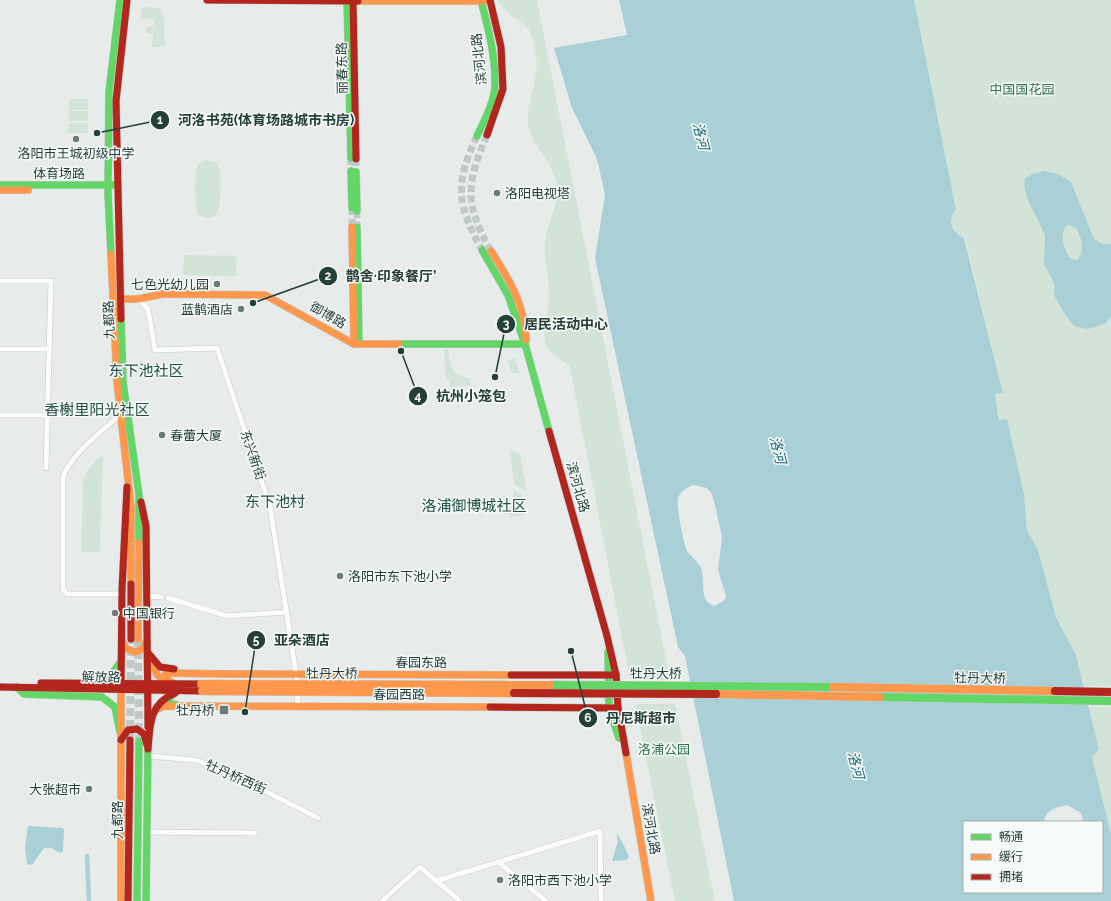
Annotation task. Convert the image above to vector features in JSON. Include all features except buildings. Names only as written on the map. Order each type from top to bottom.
[{"type":"main road","name":"九都路","points":[[120,0],[109,92],[113,188],[117,382],[131,506],[135,639],[139,495],[123,382],[120,298],[113,188],[116,101],[127,0]]},
{"type":"main road","points":[[207,0],[486,0]]},
{"type":"main road","name":"滨河北路","points":[[486,0],[501,47],[504,89],[487,135]]},
{"type":"main road","name":"滨河北路","points":[[477,136],[488,113],[495,87],[492,45],[486,0]]},
{"type":"main road","name":"丽春东路","points":[[350,1],[354,158]]},
{"type":"main road","points":[[354,172],[354,209]]},
{"type":"main road","name":"体育场路","points":[[0,185],[113,188]]},
{"type":"main road","name":"体育场路","points":[[0,190],[113,188]]},
{"type":"main road","points":[[355,227],[356,344]]},
{"type":"main road","name":"滨河北路","points":[[482,250],[508,295],[526,344],[607,636],[612,675],[614,708],[626,762],[651,901]]},
{"type":"main road","name":"滨河北路","points":[[492,251],[512,285],[521,307],[526,322],[526,344]]},
{"type":"main road","name":"御博路","points":[[120,298],[138,298],[163,294],[265,295],[356,344],[526,344]]},
{"type":"main road","points":[[121,901],[120,686],[124,526],[128,473]]},
{"type":"main road","points":[[139,495],[146,526],[148,653],[146,901]]},
{"type":"main road","points":[[121,638],[126,648],[135,652],[142,649],[147,639]]},
{"type":"main road","points":[[148,653],[160,667],[165,669],[193,670],[225,674]]},
{"type":"main road","points":[[148,653],[151,665],[157,675],[164,681],[178,688]]},
{"type":"main road","points":[[98,683],[112,674],[121,662]]},
{"type":"main road","points":[[178,688],[167,680],[166,673],[225,674]]},
{"type":"main road","name":"春园东路","points":[[225,674],[612,675]]},
{"type":"main road","name":"解放路","points":[[0,682],[98,683],[120,686]]},
{"type":"main road","name":"牡丹大桥","points":[[201,688],[690,685],[1111,692]]},
{"type":"main road","name":"解放路","points":[[0,687],[120,686],[201,688]]},
{"type":"main road","points":[[17,687],[24,694],[102,697],[112,703],[115,707],[120,736]]},
{"type":"main road","points":[[178,688],[168,700],[171,704],[180,706]]},
{"type":"main road","points":[[148,753],[151,718],[158,702],[178,688]]},
{"type":"main road","name":"牡丹大桥","points":[[201,688],[1111,701]]},
{"type":"main road","name":"春园西路","points":[[151,718],[158,707],[180,706],[298,705],[614,708]]},
{"type":"main road","points":[[120,736],[128,730],[137,729],[144,734],[148,753]]},
{"type":"main road","name":"九都路","points":[[128,901],[130,740]]},
{"type":"main road","name":"九都路","points":[[137,901],[139,741]]},
{"type":"street","points":[[0,281],[52,281],[46,468]]},
{"type":"street","name":"东兴新街","points":[[138,298],[148,309],[155,350],[217,348],[270,506],[296,674],[298,705]]},
{"type":"street","points":[[0,349],[50,349]]},
{"type":"street","points":[[121,413],[79,452],[68,466],[63,476],[63,589],[68,594],[123,594]]},
{"type":"street","points":[[0,415],[81,415]]},
{"type":"street","points":[[147,596],[161,597]]},
{"type":"street","points":[[168,598],[227,616],[287,612]]},
{"type":"street","name":"牡丹桥西街","points":[[148,753],[195,760],[224,770],[318,818]]},
{"type":"street","points":[[436,881],[600,831],[601,901]]},
{"type":"street","points":[[147,832],[256,833]]},
{"type":"street","points":[[498,862],[546,901]]},
{"type":"street","points":[[382,901],[420,867],[460,901]]},
{"type":"green space","points":[[498,0],[537,0],[670,680],[630,679],[570,367],[549,350],[544,336],[549,305],[545,242],[556,202],[557,187],[552,170],[530,133],[528,124],[528,111],[537,69],[535,47],[528,29],[506,11]]},
{"type":"green space","name":"中国国花园","points":[[914,0],[1111,0],[1111,686],[1084,686],[1076,655],[1056,617],[1038,550],[1027,530],[1024,494],[1007,419],[1000,420],[995,394],[1003,392],[965,238],[956,232],[951,222],[956,209]]},
{"type":"green space","points":[[144,7],[160,8],[164,21],[165,45],[152,47],[153,34],[145,32],[146,28],[153,26],[155,21],[152,18],[141,19],[141,11]]},
{"type":"green space","points":[[69,99],[88,99],[88,110],[69,110]]},
{"type":"green space","points":[[69,111],[88,111],[88,121],[69,121]]},
{"type":"green space","points":[[69,123],[88,123],[88,133],[68,133]]},
{"type":"green space","points":[[206,160],[217,163],[221,181],[217,212],[215,216],[207,218],[198,214],[195,191],[197,167],[201,162]]},
{"type":"green space","points":[[184,255],[237,256],[236,276],[183,275]]},
{"type":"green space","points":[[448,349],[452,368],[458,375],[469,378],[471,385],[450,387],[449,381],[446,377],[444,350]]},
{"type":"green space","points":[[515,358],[520,373],[512,373],[507,360]]},
{"type":"green space","points":[[510,450],[520,454],[527,492],[514,484]]},
{"type":"green space","points":[[103,456],[100,552],[81,552],[83,480],[86,473],[96,460]]},
{"type":"green space","points":[[514,490],[521,494],[524,515],[510,517]]},
{"type":"green space","name":"洛浦公园","points":[[635,704],[675,704],[715,901],[675,901]]},
{"type":"green space","points":[[1089,707],[1111,707],[1111,834],[1092,756],[1099,749]]},
{"type":"water","name":"洛河","points":[[619,0],[914,0],[956,209],[951,222],[953,229],[964,238],[1003,393],[995,394],[999,420],[1007,419],[1024,494],[1027,530],[1038,550],[1056,617],[1076,655],[1099,749],[1092,757],[1111,834],[1111,901],[734,901],[685,656],[678,647],[595,258],[605,195],[597,159],[572,108],[554,48],[627,35]],"holes":[[[693,485],[707,488],[712,494],[722,537],[718,570],[726,596],[724,601],[714,606],[706,600],[704,595],[701,568],[687,551],[678,509],[679,496],[688,487]]]},
{"type":"water","points":[[1044,171],[1058,174],[1071,182],[1094,239],[1102,244],[1111,244],[1111,316],[1106,323],[1088,329],[1074,326],[1064,313],[1054,295],[1055,285],[1044,264],[1045,235],[1027,198],[1024,184],[1025,178]],"holes":[[[1070,225],[1076,228],[1082,244],[1080,257],[1077,261],[1069,257],[1063,238],[1066,226]]]},
{"type":"water","points":[[28,826],[62,828],[64,830],[63,852],[60,853],[51,848],[44,848],[32,865],[27,864],[25,848]]},
{"type":"water","points":[[616,833],[629,857],[626,860],[612,861],[618,841]]},
{"type":"waterway","points":[[87,856],[89,901]]},
{"type":"tunnel","points":[[487,135],[475,167],[471,194],[472,206],[476,220],[491,251]]},
{"type":"tunnel","points":[[477,136],[465,168],[462,181],[462,194],[463,207],[467,220],[482,250]]},
{"type":"tunnel","points":[[351,158],[351,171]]},
{"type":"tunnel","points":[[356,159],[356,172]]},
{"type":"tunnel","points":[[352,208],[352,227]]},
{"type":"tunnel","points":[[357,211],[357,227]]},
{"type":"tunnel","points":[[130,740],[131,639]]},
{"type":"tunnel","points":[[138,639],[139,741]]},
{"type":"traffic: fast","points":[[111,254],[108,194],[109,92],[120,0]]},
{"type":"traffic: fast","points":[[347,0],[351,158]]},
{"type":"traffic: fast","points":[[477,136],[491,105],[495,86],[493,53],[481,0]]},
{"type":"traffic: fast","points":[[351,171],[352,208]]},
{"type":"traffic: fast","points":[[356,172],[357,211]]},
{"type":"traffic: fast","points":[[0,185],[114,185]]},
{"type":"traffic: fast","points":[[357,227],[359,344]]},
{"type":"traffic: fast","points":[[482,250],[508,295],[525,344],[549,431]]},
{"type":"traffic: fast","points":[[121,319],[123,382],[139,495],[139,543]]},
{"type":"traffic: fast","points":[[399,344],[525,344]]},
{"type":"traffic: fast","points":[[608,652],[609,708],[619,738]]},
{"type":"traffic: fast","points":[[99,682],[112,674],[121,661]]},
{"type":"traffic: fast","points":[[550,685],[833,687]]},
{"type":"traffic: fast","points":[[17,687],[24,694],[102,697],[115,707],[120,732]]},
{"type":"traffic: fast","points":[[174,694],[169,698],[168,703],[180,706]]},
{"type":"traffic: fast","points":[[880,697],[1111,701]]},
{"type":"traffic: fast","points":[[137,901],[139,741]]},
{"type":"traffic: fast","points":[[146,901],[148,743]]},
{"type":"traffic: slow","points":[[358,1],[490,1]]},
{"type":"traffic: slow","points":[[0,190],[28,190]]},
{"type":"traffic: slow","points":[[352,227],[354,344]]},
{"type":"traffic: slow","points":[[491,251],[515,293],[523,315],[526,340]]},
{"type":"traffic: slow","points":[[111,254],[117,382],[131,506],[131,584]]},
{"type":"traffic: slow","points":[[120,299],[138,299],[163,294],[265,295],[354,344],[399,344]]},
{"type":"traffic: slow","points":[[138,639],[139,543]]},
{"type":"traffic: slow","points":[[122,640],[125,648],[135,652],[143,649],[146,642]]},
{"type":"traffic: slow","points":[[148,653],[157,675],[169,682]]},
{"type":"traffic: slow","points":[[175,684],[167,680],[166,673],[225,674]]},
{"type":"traffic: slow","points":[[221,674],[511,675]]},
{"type":"traffic: slow","points":[[201,684],[550,685]]},
{"type":"traffic: slow","points":[[833,687],[1055,691]]},
{"type":"traffic: slow","points":[[121,689],[121,901]]},
{"type":"traffic: slow","points":[[202,691],[514,693]]},
{"type":"traffic: slow","points":[[716,694],[880,697]]},
{"type":"traffic: slow","points":[[155,710],[164,706],[490,707]]},
{"type":"traffic: slow","points":[[626,753],[651,901]]},
{"type":"traffic: jam","points":[[121,319],[116,101],[127,0]]},
{"type":"traffic: jam","points":[[207,0],[358,1]]},
{"type":"traffic: jam","points":[[353,0],[356,159]]},
{"type":"traffic: jam","points":[[487,135],[503,89],[501,47],[490,0]]},
{"type":"traffic: jam","points":[[549,431],[607,636],[616,675],[618,708],[626,753]]},
{"type":"traffic: jam","points":[[121,689],[122,590],[127,487]]},
{"type":"traffic: jam","points":[[141,502],[146,526],[148,727]]},
{"type":"traffic: jam","points":[[131,584],[131,639]]},
{"type":"traffic: jam","points":[[149,654],[160,667],[174,669]]},
{"type":"traffic: jam","points":[[511,675],[616,675]]},
{"type":"traffic: jam","points":[[41,683],[201,684]]},
{"type":"traffic: jam","points":[[0,687],[202,691]]},
{"type":"traffic: jam","points":[[1055,691],[1111,692]]},
{"type":"traffic: jam","points":[[148,749],[152,716],[160,703],[175,693]]},
{"type":"traffic: jam","points":[[514,693],[716,694]]},
{"type":"traffic: jam","points":[[490,707],[618,708]]},
{"type":"traffic: jam","points":[[121,740],[128,730],[137,729],[144,734],[147,745]]},
{"type":"traffic: jam","points":[[128,901],[130,740]]},
{"type":"place","name":"河洛书苑(体育场路城市书房)","points":[[97,133]]},
{"type":"place","name":"洛阳市王城初级中学","points":[[76,139]]},
{"type":"place","name":"洛阳电视塔","points":[[497,193]]},
{"type":"place","name":"七色光幼儿园","points":[[217,284]]},
{"type":"place","name":"鹊舍·印象餐厅’","points":[[253,303]]},
{"type":"place","name":"蓝鹊酒店","points":[[241,309]]},
{"type":"place","name":"杭州小笼包","points":[[401,351]]},
{"type":"place","name":"居民活动中心","points":[[495,377]]},
{"type":"place","name":"春蕾大厦","points":[[162,435]]},
{"type":"place","name":"洛阳市东下池小学","points":[[340,576]]},
{"type":"place","name":"中国银行","points":[[115,613]]},
{"type":"place","name":"丹尼斯超市","points":[[571,651]]},
{"type":"place","name":"牡丹桥","points":[[224,710]]},
{"type":"place","name":"亚朵酒店","points":[[245,712]]},
{"type":"place","name":"大张超市","points":[[89,789]]},
{"type":"place","name":"洛阳市西下池小学","points":[[500,880]]},
{"type":"district","name":"东下池社区","points":[[146,371]]},
{"type":"district","name":"香榭里阳光社区","points":[[97,410]]},
{"type":"district","name":"东下池村","points":[[275,502]]},
{"type":"district","name":"洛浦御博城社区","points":[[474,506]]}]
